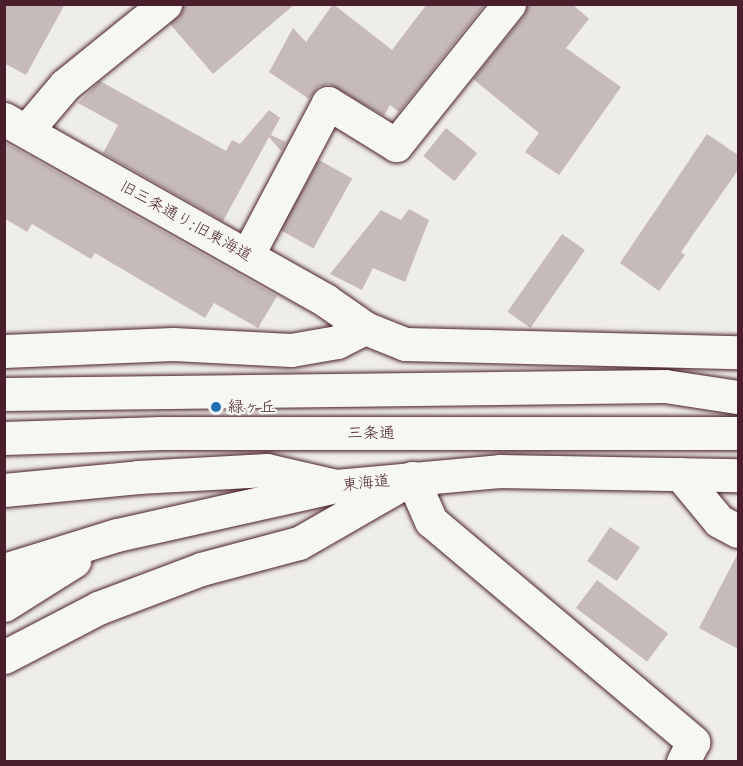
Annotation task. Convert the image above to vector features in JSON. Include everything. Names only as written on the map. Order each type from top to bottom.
[{"type":"main road","points":[[15,125],[165,4]]},
{"type":"main road","points":[[247,256],[328,103],[396,145],[509,4]]},
{"type":"main road","name":"旧三条通り;旧東海道","points":[[15,125],[325,300],[365,328],[405,344],[738,352]]},
{"type":"main road","points":[[4,351],[173,344],[291,351],[338,342],[365,328]]},
{"type":"main road","points":[[10,393],[665,386],[738,380]]},
{"type":"main road","points":[[665,386],[738,397]]},
{"type":"main road","name":"三条通","points":[[4,438],[161,433],[738,433]]},
{"type":"main road","points":[[4,490],[138,477],[267,470],[336,486]]},
{"type":"main road","name":"東海道","points":[[4,570],[117,536],[336,486],[500,471],[738,475]]},
{"type":"main road","points":[[680,474],[719,521],[738,531]]},
{"type":"main road","points":[[4,657],[98,608],[201,569],[299,543],[412,478],[431,521],[693,742],[683,762]]},
{"type":"main road","points":[[4,605],[117,536]]},
{"type":"building","points":[[4,4],[65,4],[26,75],[4,63]]},
{"type":"building","points":[[183,4],[295,4],[213,74],[170,24]]},
{"type":"building","points":[[333,4],[392,50],[427,4],[485,4],[399,112],[390,105],[384,116],[329,84],[318,87],[309,99],[269,72],[293,28],[306,42]]},
{"type":"building","points":[[527,4],[572,4],[589,19],[566,48],[621,87],[559,175],[525,152],[539,133],[473,79],[524,16]]},
{"type":"building","points":[[100,81],[226,151],[232,140],[240,144],[269,110],[280,118],[271,135],[286,142],[281,151],[269,137],[223,221],[103,153],[118,125],[78,103]]},
{"type":"building","points":[[446,128],[477,153],[454,181],[423,156]]},
{"type":"building","points":[[707,134],[738,155],[738,170],[681,252],[685,255],[659,291],[620,263]]},
{"type":"building","points":[[4,142],[277,296],[258,328],[214,303],[205,318],[95,253],[91,259],[32,224],[27,232],[4,218]]},
{"type":"building","points":[[319,160],[352,178],[313,248],[280,230]]},
{"type":"building","points":[[409,209],[429,220],[405,282],[373,268],[362,290],[330,274],[381,210],[401,220]]},
{"type":"building","points":[[562,234],[585,250],[530,328],[508,312]]},
{"type":"building","points":[[610,527],[640,547],[617,581],[587,561]]},
{"type":"building","points":[[738,553],[738,649],[699,628]]},
{"type":"building","points":[[597,580],[668,634],[647,662],[576,608]]},
{"type":"place","name":"緑ヶ丘","points":[[216,407]]}]
